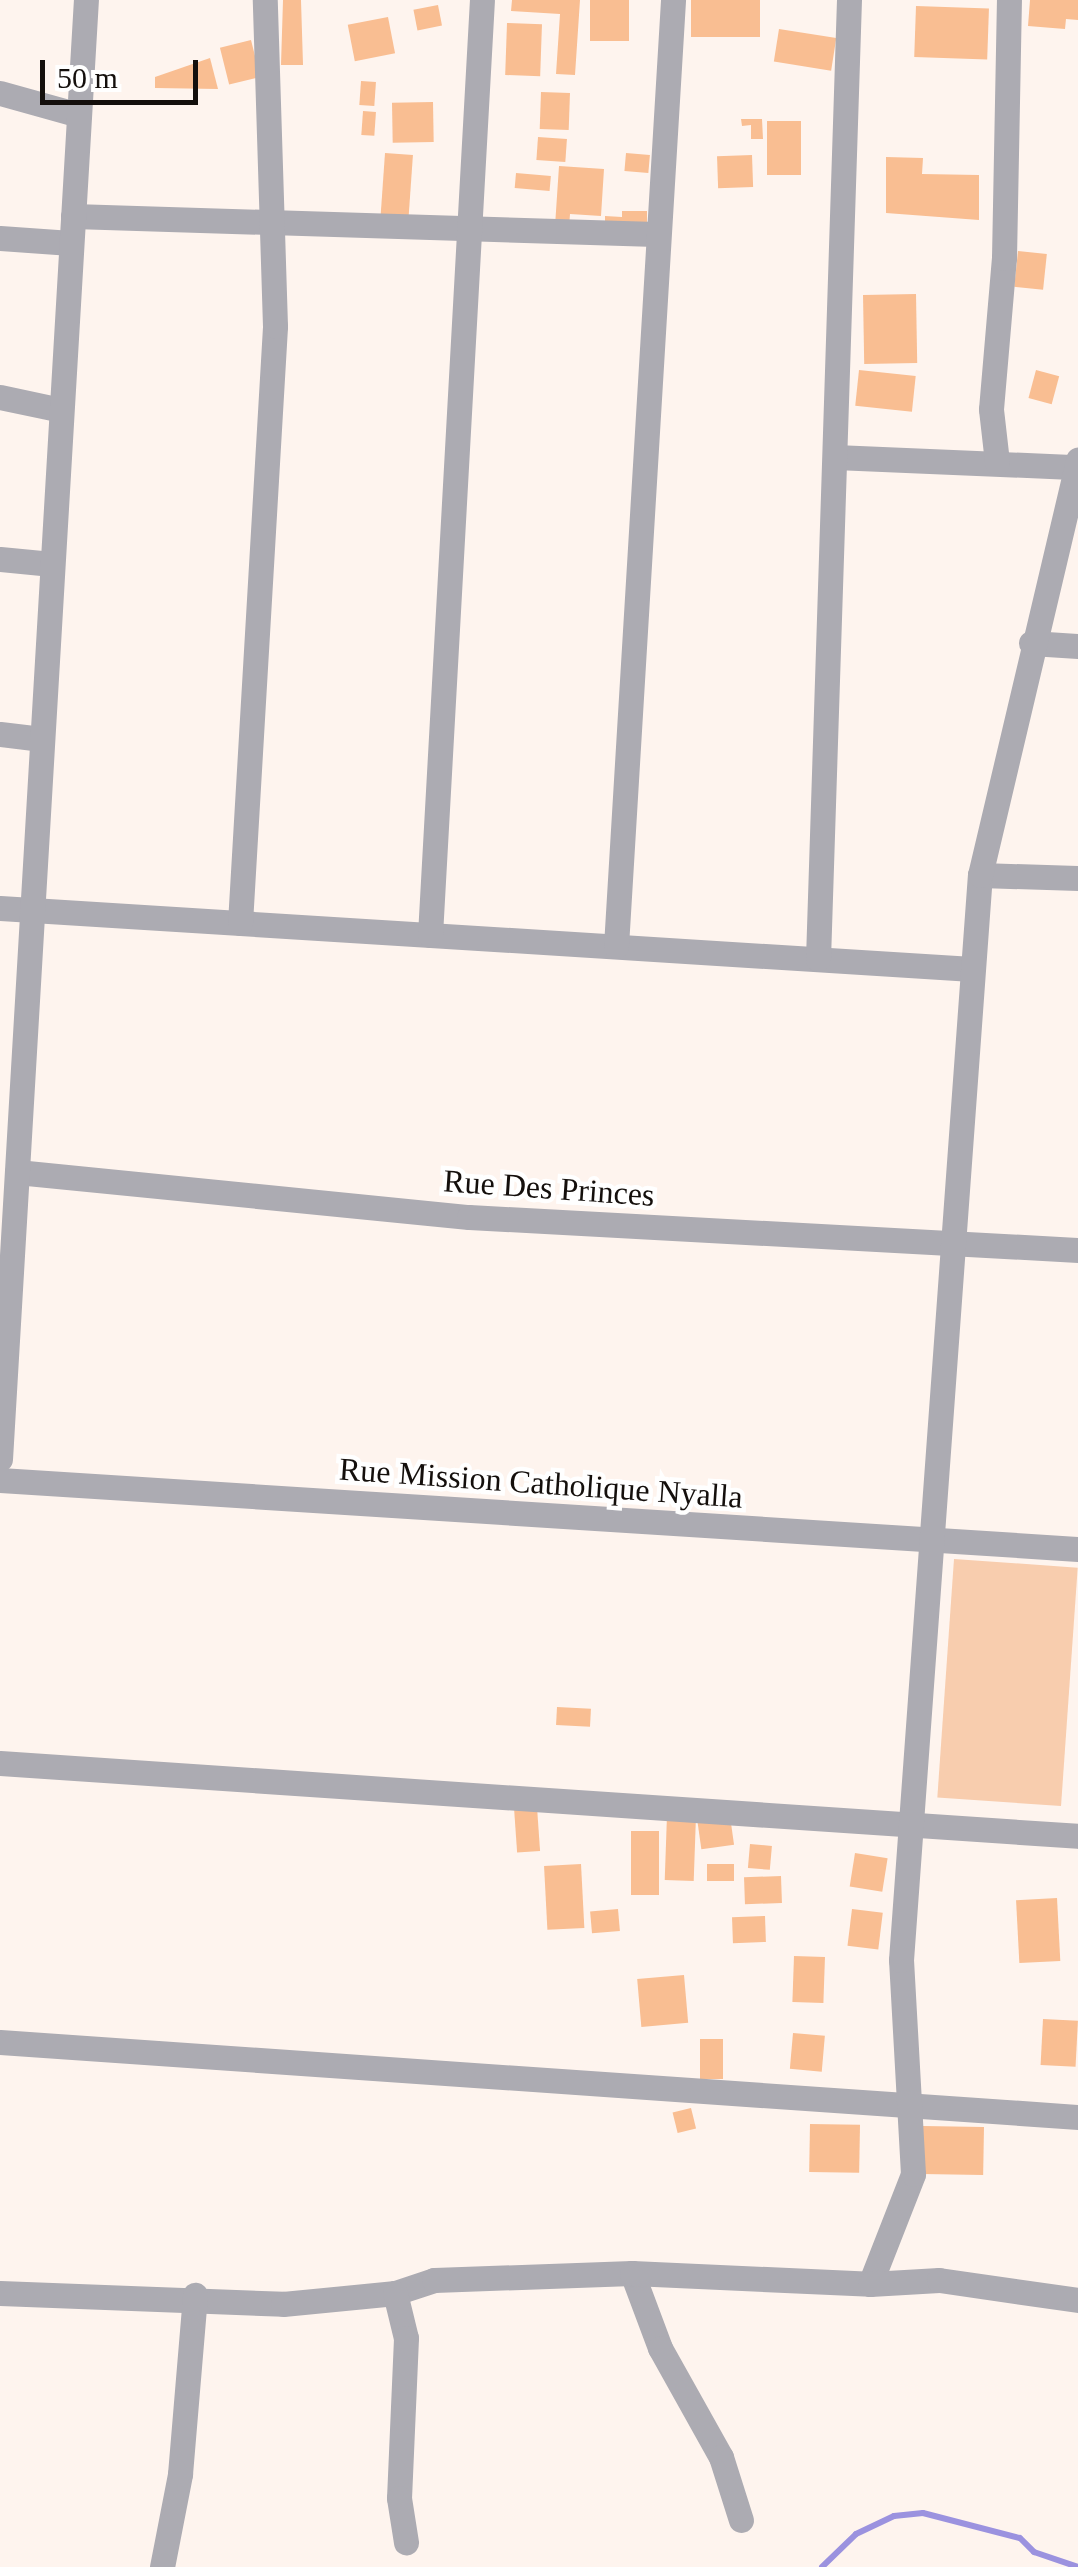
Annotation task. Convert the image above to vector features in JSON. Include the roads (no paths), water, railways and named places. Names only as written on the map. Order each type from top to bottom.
[{"type":"street","points":[[0,1458],[7,1210],[17,1172],[86,0]]},
{"type":"street","points":[[240,922],[276,326],[265,0]]},
{"type":"street","points":[[430,934],[482,0]]},
{"type":"street","points":[[616,946],[673,0]]},
{"type":"street","points":[[818,959],[849,0]]},
{"type":"street","points":[[997,462],[990,409],[1004,258],[1009,0]]},
{"type":"street","points":[[0,93],[78,114]]},
{"type":"street","points":[[72,216],[656,234]]},
{"type":"street","points":[[0,238],[71,243]]},
{"type":"street","points":[[0,398],[61,410]]},
{"type":"street","points":[[835,457],[1077,464],[1031,643],[980,875],[958,1244],[901,1960],[908,2107],[914,2132],[913,2174],[870,2284]]},
{"type":"street","points":[[0,559],[52,564]]},
{"type":"street","points":[[1031,643],[1078,646]]},
{"type":"street","points":[[0,734],[42,739]]},
{"type":"street","points":[[980,875],[1078,878]]},
{"type":"street","points":[[0,908],[972,969]]},
{"type":"street","name":"Rue Des Princes","points":[[17,1172],[469,1217],[1078,1250]]},
{"type":"street","name":"Rue Mission Catholique Nyalla","points":[[0,1480],[1078,1550]]},
{"type":"street","points":[[0,1763],[1078,1836]]},
{"type":"street","points":[[0,2042],[1078,2118]]},
{"type":"street","points":[[632,2272],[660,2348],[720,2457],[742,2520]]},
{"type":"street","points":[[0,2293],[194,2295],[283,2304],[395,2293],[434,2280],[632,2272],[870,2284],[939,2280],[1078,2300]]},
{"type":"street","points":[[395,2293],[406,2338],[399,2498],[406,2542]]},
{"type":"street","points":[[162,2567],[180,2474],[194,2295]]},
{"type":"waterway","points":[[822,2567],[856,2534],[894,2516],[923,2513],[1020,2538],[1034,2552],[1078,2567]]}]
